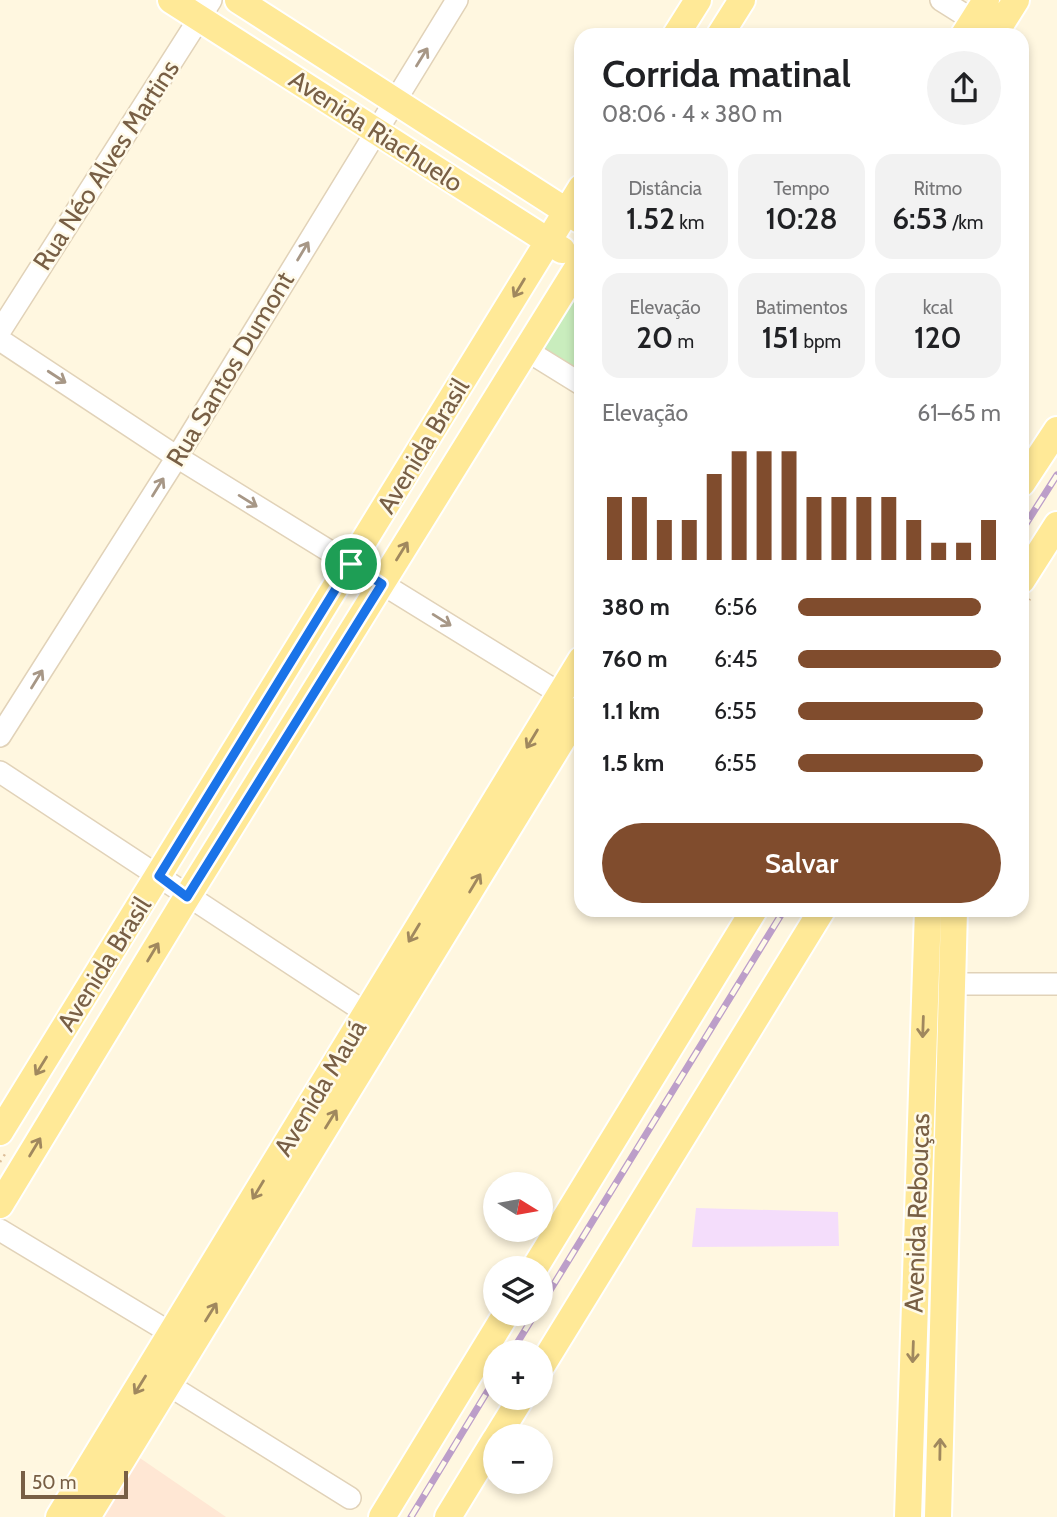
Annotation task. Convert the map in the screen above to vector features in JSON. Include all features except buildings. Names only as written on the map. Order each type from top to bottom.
[{"type":"main road","name":"Avenida Riachuelo","points":[[171,0],[206,8],[375,132],[548,241],[574,265]]},
{"type":"main road","name":"Avenida Riachuelo","points":[[238,0],[394,103],[574,216]]},
{"type":"main road","points":[[680,28],[698,0]]},
{"type":"main road","points":[[724,28],[742,0]]},
{"type":"main road","points":[[983,25],[1016,0]]},
{"type":"main road","name":"Avenida Brasil","points":[[0,1132],[548,241],[574,216]]},
{"type":"main road","name":"Avenida Brasil","points":[[0,1205],[187,897],[526,350],[574,278]]},
{"type":"main road","points":[[1029,472],[1057,430]]},
{"type":"main road","points":[[1029,569],[1057,525]]},
{"type":"main road","name":"Avenida Mauá","points":[[59,1517],[182,1339],[574,703]]},
{"type":"main road","points":[[542,1256],[750,917]]},
{"type":"main road","points":[[553,1347],[818,917]]},
{"type":"main road","name":"Avenida Rebouças","points":[[908,1517],[928,917]]},
{"type":"main road","name":"Avenida Rebouças","points":[[938,1517],[954,917]]},
{"type":"main road","points":[[917,1181],[947,1182]]},
{"type":"main road","points":[[382,1517],[499,1326]]},
{"type":"main road","name":"Avenida Mauá","points":[[87,1517],[167,1384],[182,1339]]},
{"type":"main road","points":[[448,1517],[483,1460]]},
{"type":"main road","points":[[909,1482],[939,1483]]},
{"type":"street","name":"Rua Santos Dumont","points":[[0,736],[177,457],[457,0]]},
{"type":"street","points":[[941,0],[983,25]]},
{"type":"street","name":"Rua Néo Alves Martins","points":[[0,331],[206,8]]},
{"type":"street","points":[[0,340],[177,457],[574,703]]},
{"type":"street","points":[[526,350],[574,380]]},
{"type":"street","points":[[0,772],[377,1020]]},
{"type":"street","points":[[925,983],[1057,984]]},
{"type":"street","points":[[0,1230],[182,1339]]},
{"type":"street","points":[[167,1384],[350,1499]]},
{"type":"shaded area","points":[[696,1208],[838,1212],[839,1246],[692,1247]]},
{"type":"shaded area","points":[[134,1454],[226,1517],[96,1517]]},
{"type":"green space","points":[[574,273],[574,380],[526,350]]},
{"type":"railway","points":[[1029,519],[1057,475]]},
{"type":"railway","points":[[553,1285],[780,917]]},
{"type":"railway","points":[[519,1340],[528,1326]]},
{"type":"railway","points":[[411,1517],[483,1399]]},
{"type":"route","points":[[351,564],[382,584],[187,897],[159,876],[351,564]]}]
